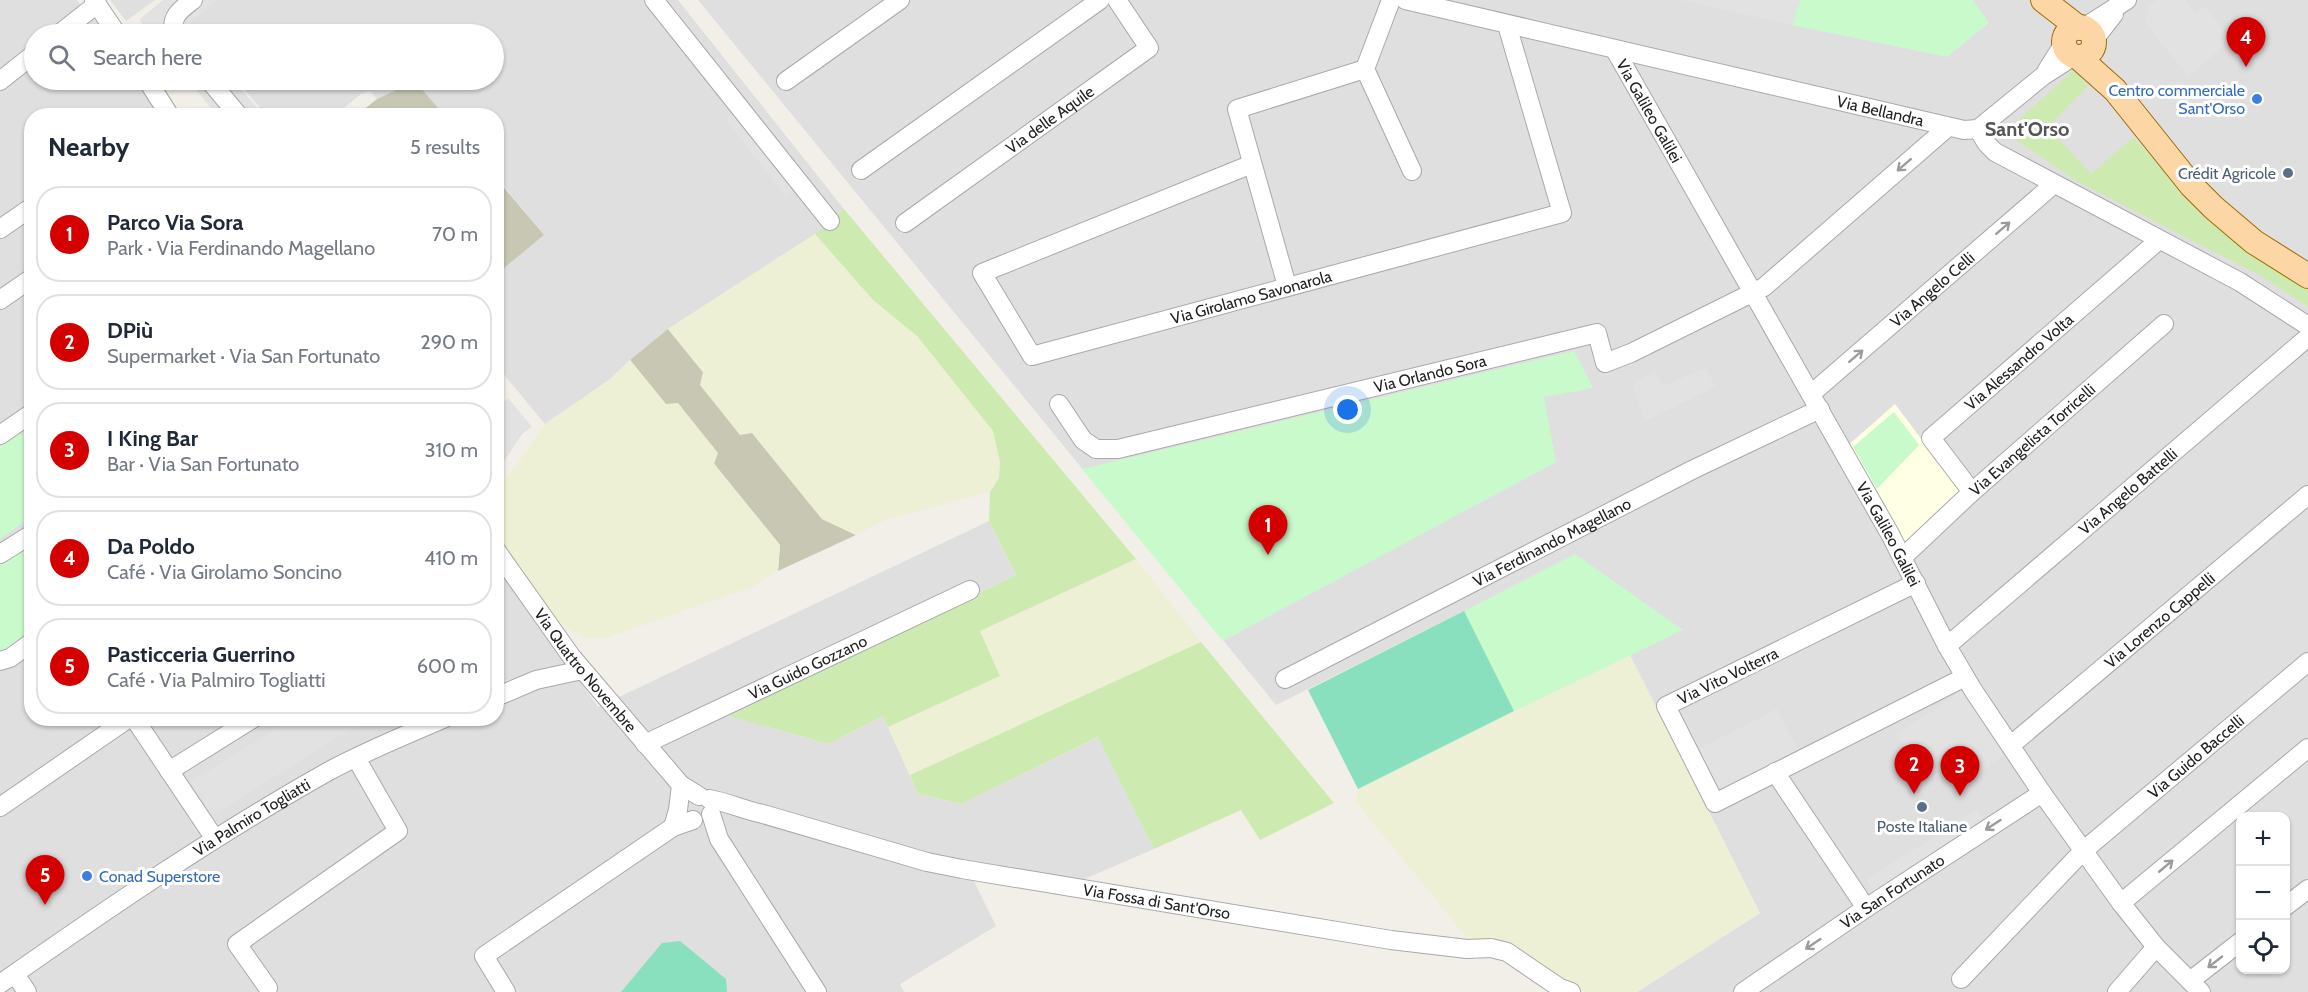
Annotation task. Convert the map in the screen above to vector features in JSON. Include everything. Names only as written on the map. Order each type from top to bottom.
[{"type":"main road","points":[[2041,0],[2078,42],[2191,185],[2254,242],[2308,276]]},
{"type":"street","points":[[172,24],[177,13],[193,0]]},
{"type":"street","points":[[654,0],[830,220]]},
{"type":"street","points":[[786,81],[900,0]]},
{"type":"street","points":[[861,170],[1100,0]]},
{"type":"street","name":"Via delle Aquile","points":[[905,223],[1149,48],[1117,0]]},
{"type":"street","points":[[1391,0],[1365,69],[1412,171]]},
{"type":"street","name":"Via Bellandra","points":[[1405,0],[1948,127],[1964,130],[1978,129]]},
{"type":"street","points":[[70,24],[96,2],[110,24]]},
{"type":"street","points":[[2124,3],[2078,42],[2043,76],[1978,129],[1995,152],[2240,282],[2308,326]]},
{"type":"street","name":"Via Girolamo Savonarola","points":[[1252,164],[982,273],[1032,356],[1562,213],[1507,25]]},
{"type":"street","name":"Via Galileo Galilei","points":[[1615,50],[1916,582],[1965,677],[2042,793],[2121,903],[2156,947],[2196,987]]},
{"type":"street","points":[[0,81],[24,62]]},
{"type":"street","points":[[1287,286],[1237,109],[1365,69]]},
{"type":"street","points":[[153,90],[165,108]]},
{"type":"street","points":[[217,90],[232,108]]},
{"type":"street","points":[[1752,292],[1764,287],[1948,127]]},
{"type":"street","name":"Via Angelo Celli","points":[[1815,402],[2054,184]]},
{"type":"street","points":[[0,229],[24,215]]},
{"type":"street","name":"Via Alessandro Volta","points":[[1972,492],[1931,438],[2159,240]]},
{"type":"street","points":[[0,300],[24,284]]},
{"type":"street","name":"Via Orlando Sora","points":[[1059,404],[1083,440],[1096,449],[1118,449],[1597,333],[1605,363],[1631,353],[1752,292]]},
{"type":"street","name":"Via Evangelista Torricelli","points":[[1902,558],[1972,492],[2163,324]]},
{"type":"street","name":"Via Angelo Battelli","points":[[1947,646],[2308,337]]},
{"type":"street","name":"Via Ferdinando Magellano","points":[[1286,679],[1692,470],[1815,402]]},
{"type":"street","points":[[0,435],[24,418]]},
{"type":"street","name":"Via Lorenzo Cappelli","points":[[2011,745],[2308,495]]},
{"type":"street","points":[[0,554],[24,539]]},
{"type":"street","name":"Via Quattro Novembre","points":[[504,565],[576,663],[681,785],[699,810]]},
{"type":"street","name":"Via Vito Volterra","points":[[1775,772],[1715,803],[1666,706],[1916,582]]},
{"type":"street","name":"Via Guido Gozzano","points":[[645,744],[970,590]]},
{"type":"street","points":[[0,661],[10,658],[24,648]]},
{"type":"street","name":"Via Guido Baccelli","points":[[1961,979],[2083,851],[2308,662]]},
{"type":"street","points":[[504,694],[576,663]]},
{"type":"street","points":[[1866,908],[1775,772],[1965,677]]},
{"type":"street","points":[[0,807],[117,726]]},
{"type":"street","points":[[139,726],[215,839]]},
{"type":"street","points":[[169,771],[241,726]]},
{"type":"street","name":"Via Palmiro Togliatti","points":[[7,979],[117,902],[215,839],[356,758],[427,726]]},
{"type":"street","points":[[2121,903],[2308,748]]},
{"type":"street","points":[[268,988],[237,944],[398,831],[356,758]]},
{"type":"street","points":[[673,827],[681,785]]},
{"type":"street","name":"Via San Fortunato","points":[[1743,992],[2042,793]]},
{"type":"street","name":"Via Fossa di Sant'Orso","points":[[699,810],[723,802],[739,809],[927,862],[962,869],[1391,940],[1467,949],[1491,948],[1507,952],[1560,988],[1571,992]]},
{"type":"street","points":[[506,992],[484,956],[699,810],[817,992]]},
{"type":"street","points":[[2290,903],[2308,889]]},
{"type":"street","points":[[2117,992],[2156,947]]},
{"type":"street","points":[[2196,987],[2236,947]]},
{"type":"street","points":[[7,979],[27,992]]},
{"type":"shaded area","points":[[0,0],[77,0],[89,17],[104,24],[24,24],[24,90],[147,90],[158,108],[24,108],[24,726],[504,726],[504,574],[598,707],[989,521],[1016,575],[730,716],[828,744],[883,716],[918,794],[960,804],[1099,737],[1154,849],[1073,884],[966,865],[996,926],[900,984],[904,992],[0,992]]},
{"type":"shaded area","points":[[110,0],[155,0],[126,21]]},
{"type":"shaded area","points":[[163,0],[180,0],[182,16],[202,0],[218,0],[189,24],[142,24],[139,20]]},
{"type":"shaded area","points":[[171,0],[678,0],[844,209],[815,234],[668,329],[609,380],[545,424],[504,374],[504,268],[544,235],[504,186],[504,108],[438,108],[423,90],[504,90],[504,24],[191,24]]},
{"type":"shaded area","points":[[698,0],[2308,0],[2308,992],[1637,992],[1760,913],[1630,656],[1514,711],[1464,611],[1276,705]]},
{"type":"shaded area","points":[[1680,0],[1800,0],[1792,25]]},
{"type":"shaded area","points":[[2156,0],[2185,0],[2196,13],[2205,6],[2232,40],[2188,76],[2145,23],[2149,5]]},
{"type":"shaded area","points":[[196,90],[242,90],[257,108],[211,108]]},
{"type":"shaded area","points":[[245,90],[396,90],[377,99],[370,91],[361,94],[344,108],[260,108]]},
{"type":"shaded area","points":[[396,90],[423,90],[438,108],[366,108],[377,99]]},
{"type":"shaded area","points":[[735,113],[795,189],[786,197],[726,120]]},
{"type":"shaded area","points":[[504,188],[544,235],[504,268]]},
{"type":"shaded area","points":[[815,234],[873,300],[917,336],[993,430],[1000,462],[999,478],[990,492],[885,520],[856,535],[822,519],[752,433],[740,435],[700,385],[703,372],[668,329]]},
{"type":"shaded area","points":[[668,329],[822,519],[856,535],[778,571],[780,545],[630,360]]},
{"type":"shaded area","points":[[630,360],[666,404],[678,403],[718,453],[714,464],[780,545],[778,571],[752,587],[604,639],[587,638],[558,621],[504,545],[504,480],[545,424],[609,380]]},
{"type":"shaded area","points":[[1706,368],[1715,387],[1645,421],[1632,385],[1655,371],[1663,386]]},
{"type":"shaded area","points":[[508,398],[532,427],[522,434],[504,461],[504,402]]},
{"type":"shaded area","points":[[1895,404],[1962,493],[1906,546],[1846,447]]},
{"type":"shaded area","points":[[1136,559],[1201,642],[910,775],[888,727],[1000,676],[980,631]]},
{"type":"shaded area","points":[[1630,655],[1760,913],[1637,992],[1587,992],[1471,943],[1356,802],[1358,789]]},
{"type":"shaded area","points":[[1963,690],[2006,754],[1962,784],[1951,767],[1928,782],[1896,734]]},
{"type":"shaded area","points":[[1777,709],[1807,767],[1714,814],[1685,756]]},
{"type":"shaded area","points":[[281,726],[356,726],[213,815],[190,782]]},
{"type":"shaded area","points":[[1977,809],[1983,821],[1875,893],[1866,880]]},
{"type":"green space","points":[[1800,0],[1973,0],[1989,23],[1947,57],[1792,25]]},
{"type":"green space","points":[[2074,70],[2088,86],[2048,127],[2091,174],[2133,137],[2207,217],[2308,288],[2308,307],[2263,277],[2078,182],[2017,141],[2011,133],[2014,124]]},
{"type":"green space","points":[[844,209],[1136,559],[980,631],[1000,676],[888,727],[883,716],[828,744],[729,716],[1016,575],[989,521],[990,492],[999,478],[1000,462],[993,431],[917,336],[873,300],[815,234]]},
{"type":"green space","points":[[1574,351],[1593,388],[1544,397],[1556,462],[1223,641],[1082,469]]},
{"type":"green space","points":[[1894,412],[1919,445],[1877,489],[1853,447]]},
{"type":"green space","points":[[19,434],[24,434],[24,522],[0,539],[0,447]]},
{"type":"green space","points":[[24,545],[24,640],[0,653],[0,562]]},
{"type":"green space","points":[[1575,554],[1683,630],[1514,711],[1464,611]]},
{"type":"green space","points":[[1464,611],[1514,711],[1358,789],[1308,690]]},
{"type":"green space","points":[[1201,642],[1334,803],[1260,840],[1241,810],[1154,849],[1098,737],[961,804],[918,794],[910,775]]},
{"type":"green space","points":[[680,941],[726,979],[727,992],[621,992],[662,943]]},
{"type":"place","name":"Da Poldo","points":[[2246,67]]},
{"type":"place","name":"Centro commerciale Sant'Orso","points":[[2257,99]]},
{"type":"place","name":"Crédit Agricole","points":[[2288,173]]},
{"type":"place","name":"Parco Via Sora","points":[[1268,555]]},
{"type":"place","name":"DPiù","points":[[1914,794]]},
{"type":"place","name":"I King Bar","points":[[1960,796]]},
{"type":"place","name":"Poste Italiane","points":[[1922,807]]},
{"type":"place","name":"Conad Superstore","points":[[87,876]]},
{"type":"place","name":"Pasticceria Guerrino","points":[[45,905]]},
{"type":"district","name":"Sant'Orso","points":[[2027,129]]}]
